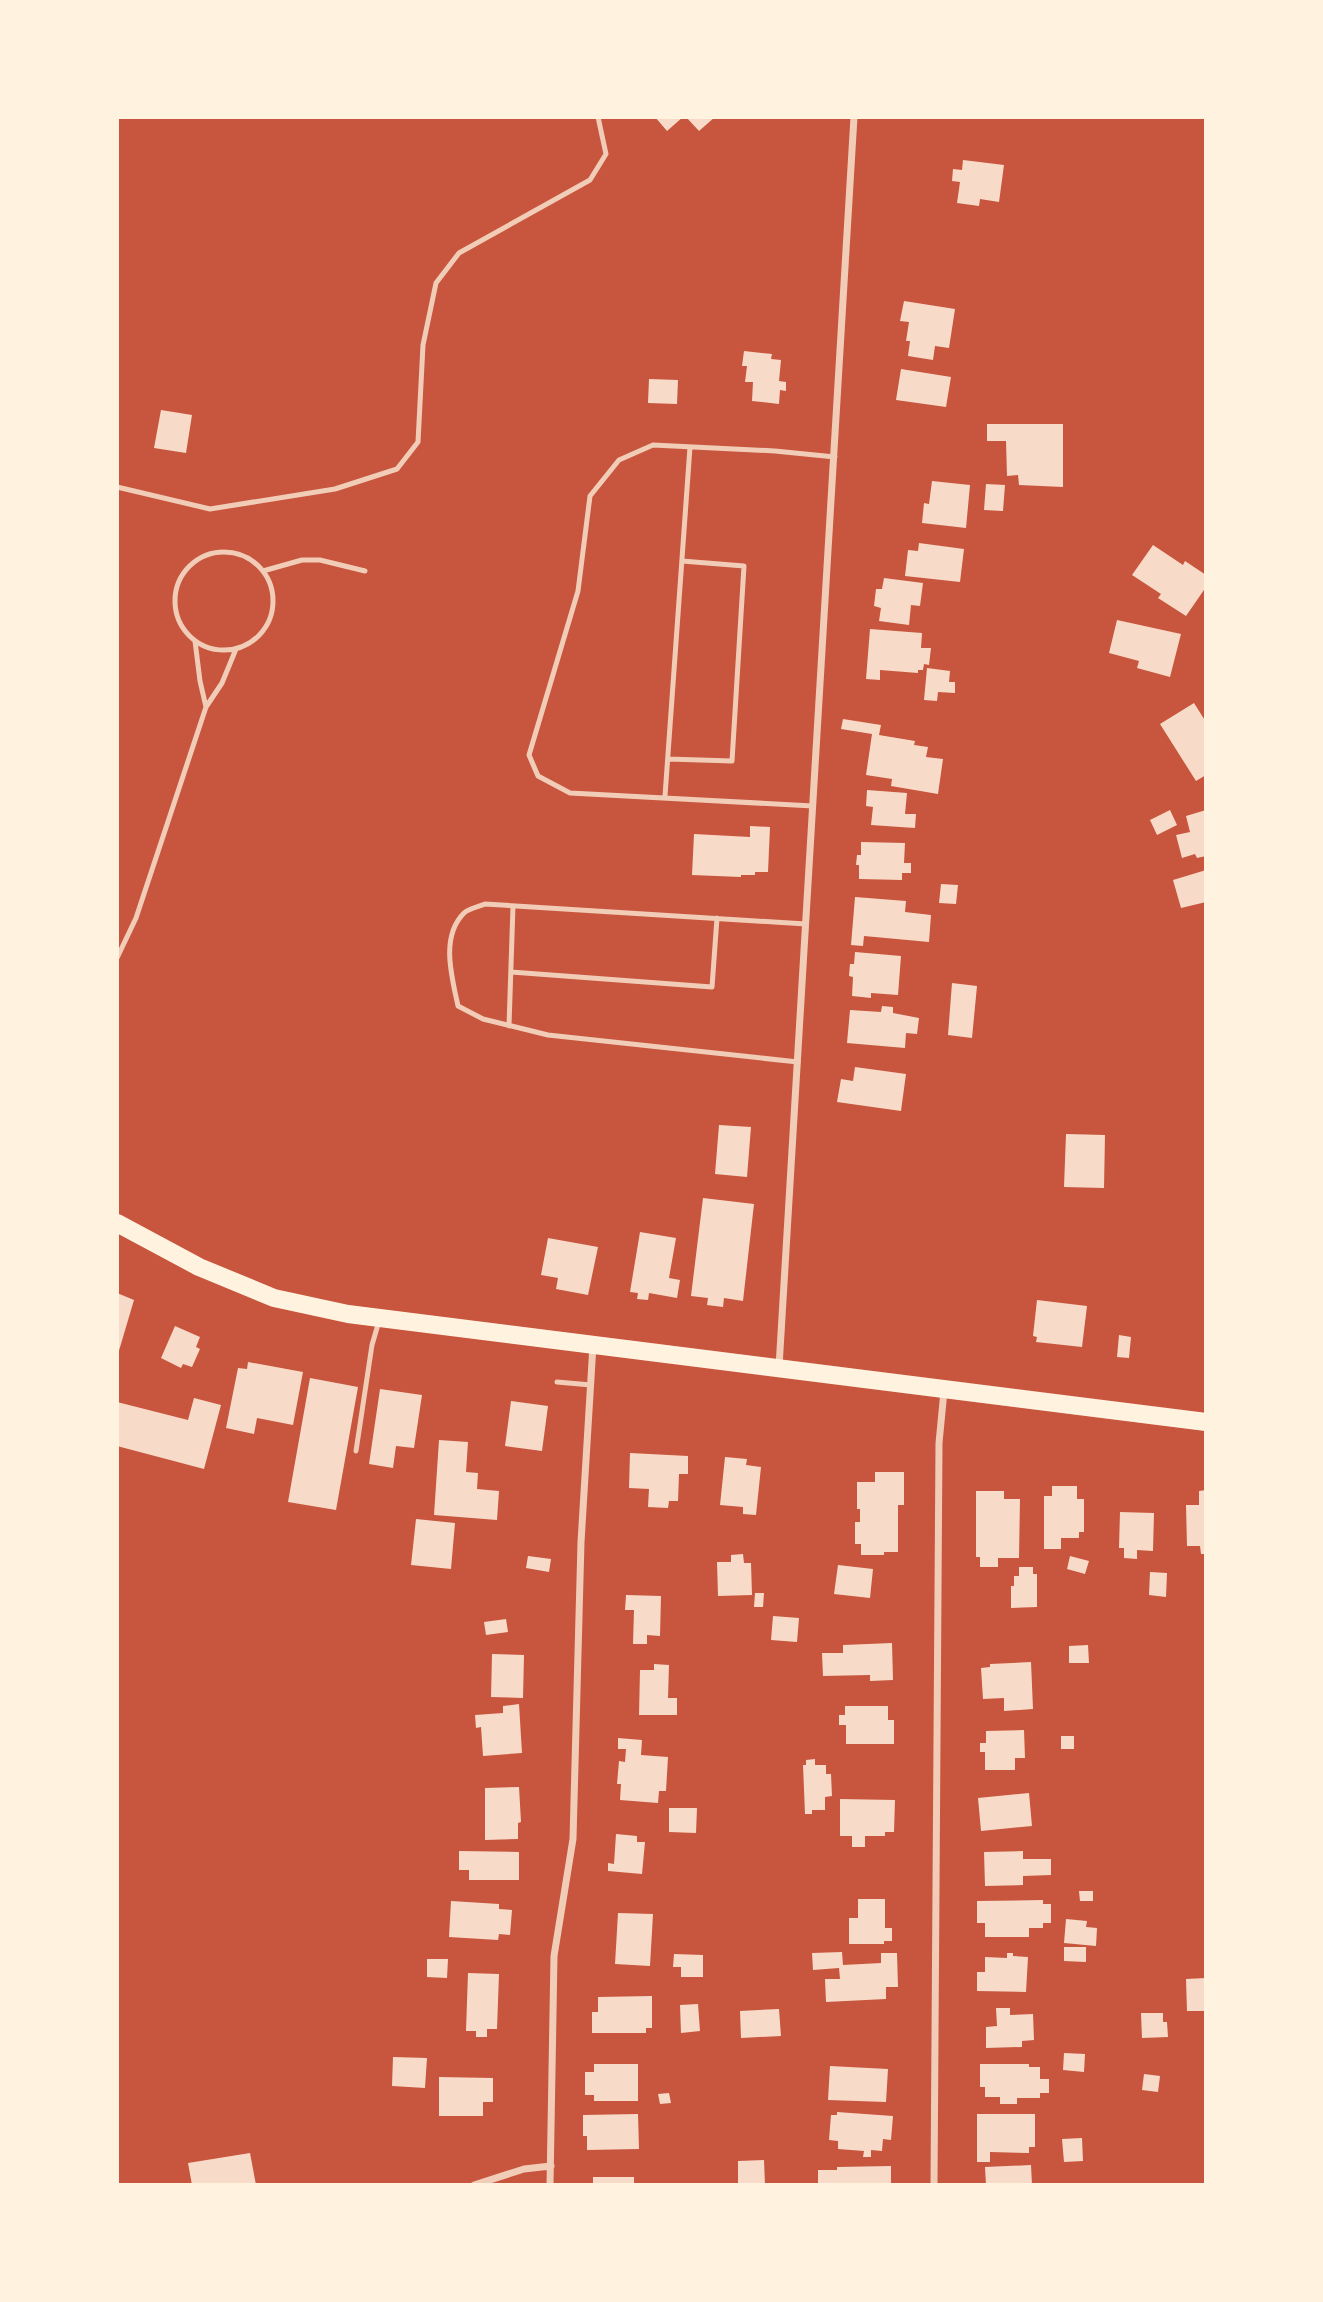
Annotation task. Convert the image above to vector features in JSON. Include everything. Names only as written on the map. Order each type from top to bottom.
[{"type":"main road","points":[[117,1223],[199,1267],[274,1298],[348,1314],[1206,1422]]},
{"type":"street","points":[[779,1368],[854,117]]},
{"type":"street","points":[[550,2185],[554,1956],[573,1839],[581,1542],[593,1344]]},
{"type":"street","points":[[933,2185],[939,1443],[944,1389]]},
{"type":"street","points":[[474,2185],[524,2169],[551,2166]]},
{"type":"lane","points":[[117,487],[211,509],[335,489],[397,469],[418,442],[423,345],[436,283],[459,253],[590,180],[606,154],[598,117]]},
{"type":"lane","points":[[813,806],[570,793],[538,776],[529,755],[578,591],[590,496],[619,460],[653,445],[835,457]]},
{"type":"lane","points":[[665,796],[690,447]]},
{"type":"lane","points":[[218,552],[234,553],[250,560],[263,571],[272,592],[272,616],[265,630],[254,641],[236,649],[214,648],[195,640],[181,629],[175,614],[174,597],[178,581],[188,567],[201,557],[218,552]]},
{"type":"lane","points":[[263,571],[302,560],[320,560],[365,571]]},
{"type":"lane","points":[[668,759],[732,761],[744,566],[682,561]]},
{"type":"lane","points":[[195,640],[206,707]]},
{"type":"lane","points":[[117,958],[136,918],[206,707],[222,683],[236,649]]},
{"type":"lane","points":[[798,1062],[548,1035],[483,1019],[457,1006],[448,962],[454,928],[465,911],[485,905],[806,923]]},
{"type":"lane","points":[[509,1026],[513,906]]},
{"type":"lane","points":[[511,972],[712,987],[716,918]]},
{"type":"lane","points":[[356,1451],[372,1345],[379,1318]]},
{"type":"lane","points":[[557,1382],[591,1385]]},
{"type":"building","points":[[655,117],[683,117],[667,131]]},
{"type":"building","points":[[686,117],[715,117],[699,131]]},
{"type":"building","points":[[963,160],[1004,165],[999,202],[980,199],[979,206],[957,203],[960,182],[952,181],[953,169],[962,170]]},
{"type":"building","points":[[904,301],[955,309],[949,348],[935,346],[933,360],[908,356],[910,341],[906,341],[909,322],[900,321]]},
{"type":"building","points":[[744,351],[772,354],[771,359],[781,360],[779,381],[786,382],[786,391],[780,390],[779,404],[752,401],[753,382],[745,382],[747,366],[742,366]]},
{"type":"building","points":[[901,369],[951,377],[946,407],[896,400]]},
{"type":"building","points":[[649,379],[678,380],[677,404],[648,403]]},
{"type":"building","points":[[161,410],[192,415],[186,453],[154,448]]},
{"type":"building","points":[[987,424],[1063,424],[1063,487],[1019,485],[1018,475],[1007,476],[1006,441],[987,441]]},
{"type":"building","points":[[932,481],[970,485],[966,528],[922,523],[924,503],[929,504]]},
{"type":"building","points":[[986,484],[1005,485],[1003,511],[984,510]]},
{"type":"building","points":[[919,543],[964,549],[960,582],[905,576],[908,550],[918,551]]},
{"type":"building","points":[[1153,545],[1183,565],[1185,561],[1206,575],[1206,587],[1186,616],[1158,598],[1161,594],[1132,575]]},
{"type":"building","points":[[884,578],[923,583],[920,606],[911,605],[909,625],[879,621],[881,608],[874,606],[876,589],[882,589]]},
{"type":"building","points":[[1117,620],[1181,634],[1170,677],[1137,668],[1139,661],[1109,653]]},
{"type":"building","points":[[870,629],[922,633],[921,648],[931,648],[929,665],[924,664],[923,670],[918,670],[918,673],[880,670],[880,680],[866,679]]},
{"type":"building","points":[[927,668],[950,671],[949,682],[955,682],[955,693],[938,692],[937,701],[924,700]]},
{"type":"building","points":[[1194,703],[1206,722],[1206,775],[1196,781],[1160,724]]},
{"type":"building","points":[[843,719],[881,725],[879,735],[915,741],[914,745],[928,747],[926,757],[943,759],[938,794],[891,786],[892,779],[866,775],[872,734],[841,729]]},
{"type":"building","points":[[867,790],[907,793],[905,814],[916,814],[915,828],[871,825],[873,807],[866,806]]},
{"type":"building","points":[[1170,810],[1177,825],[1157,835],[1150,820]]},
{"type":"building","points":[[1206,810],[1206,856],[1197,858],[1195,854],[1182,858],[1176,835],[1190,832],[1186,816]]},
{"type":"building","points":[[750,826],[770,827],[768,872],[755,872],[755,875],[741,877],[692,875],[694,834],[750,837]]},
{"type":"building","points":[[861,842],[905,843],[904,863],[911,863],[911,873],[902,873],[902,880],[859,879],[859,865],[856,865],[857,855],[861,855]]},
{"type":"building","points":[[1206,870],[1206,902],[1181,908],[1173,880]]},
{"type":"building","points":[[941,884],[958,885],[956,904],[939,903]]},
{"type":"building","points":[[855,897],[906,901],[905,912],[931,915],[929,942],[864,936],[863,946],[851,945]]},
{"type":"building","points":[[855,952],[901,956],[898,995],[871,993],[871,998],[852,996],[853,977],[849,976]]},
{"type":"building","points":[[952,983],[977,986],[972,1038],[948,1035]]},
{"type":"building","points":[[882,1006],[893,1007],[893,1013],[919,1018],[917,1034],[906,1033],[905,1048],[847,1043],[850,1010],[881,1012]]},
{"type":"building","points":[[855,1067],[906,1074],[901,1111],[837,1102],[841,1079],[853,1081]]},
{"type":"building","points":[[719,1125],[751,1127],[747,1177],[715,1174]]},
{"type":"building","points":[[1066,1134],[1105,1135],[1104,1188],[1064,1187]]},
{"type":"building","points":[[703,1198],[754,1204],[743,1301],[724,1298],[723,1307],[707,1305],[708,1298],[691,1296]]},
{"type":"building","points":[[640,1232],[676,1238],[669,1278],[680,1280],[677,1298],[649,1293],[648,1300],[637,1299],[638,1293],[630,1292]]},
{"type":"building","points":[[548,1238],[598,1247],[588,1295],[556,1289],[558,1278],[541,1275]]},
{"type":"building","points":[[117,1293],[134,1300],[118,1354],[117,1354]]},
{"type":"building","points":[[1037,1300],[1087,1306],[1082,1347],[1036,1342],[1037,1337],[1033,1336]]},
{"type":"building","points":[[175,1326],[200,1337],[196,1347],[200,1349],[192,1367],[183,1364],[181,1368],[161,1358]]},
{"type":"building","points":[[1119,1335],[1131,1337],[1129,1358],[1117,1357]]},
{"type":"building","points":[[248,1362],[303,1372],[293,1425],[257,1418],[254,1434],[226,1428],[238,1368],[247,1369]]},
{"type":"building","points":[[310,1378],[358,1387],[336,1510],[288,1502]]},
{"type":"building","points":[[380,1389],[422,1395],[414,1448],[396,1446],[393,1468],[369,1464]]},
{"type":"building","points":[[194,1398],[221,1405],[204,1469],[117,1446],[117,1402],[188,1420]]},
{"type":"building","points":[[511,1401],[548,1406],[542,1451],[505,1446]]},
{"type":"building","points":[[439,1440],[468,1442],[466,1472],[478,1473],[477,1489],[499,1491],[497,1520],[434,1515]]},
{"type":"building","points":[[630,1453],[688,1456],[688,1474],[679,1474],[678,1501],[669,1501],[668,1508],[648,1507],[649,1489],[629,1488]]},
{"type":"building","points":[[725,1457],[747,1459],[746,1465],[761,1467],[756,1515],[743,1514],[743,1507],[720,1505]]},
{"type":"building","points":[[875,1472],[904,1472],[904,1505],[898,1505],[898,1552],[861,1555],[861,1544],[855,1544],[855,1522],[860,1522],[857,1482],[875,1482]]},
{"type":"building","points":[[1052,1486],[1077,1486],[1077,1499],[1084,1499],[1084,1532],[1079,1532],[1079,1538],[1061,1538],[1061,1549],[1044,1549],[1044,1496],[1052,1496]]},
{"type":"building","points":[[1206,1490],[1206,1554],[1201,1554],[1200,1546],[1187,1546],[1186,1505],[1199,1505],[1199,1491]]},
{"type":"building","points":[[976,1491],[1004,1491],[1004,1499],[1020,1499],[1019,1558],[998,1558],[998,1567],[980,1567],[980,1557],[976,1557]]},
{"type":"building","points":[[1120,1512],[1154,1513],[1153,1551],[1137,1550],[1137,1559],[1124,1558],[1124,1548],[1119,1548]]},
{"type":"building","points":[[416,1519],[455,1523],[451,1569],[411,1565]]},
{"type":"building","points":[[743,1554],[744,1563],[751,1563],[752,1595],[718,1596],[717,1562],[731,1562],[731,1555]]},
{"type":"building","points":[[528,1556],[551,1559],[549,1572],[526,1568]]},
{"type":"building","points":[[1070,1556],[1089,1561],[1085,1574],[1067,1569]]},
{"type":"building","points":[[838,1565],[873,1569],[870,1598],[834,1594]]},
{"type":"building","points":[[1019,1567],[1033,1567],[1033,1574],[1037,1574],[1037,1607],[1011,1608],[1011,1586],[1014,1586],[1014,1576],[1019,1576]]},
{"type":"building","points":[[1150,1572],[1167,1573],[1166,1597],[1149,1595]]},
{"type":"building","points":[[755,1593],[764,1593],[763,1607],[754,1607]]},
{"type":"building","points":[[626,1595],[661,1596],[660,1636],[647,1635],[647,1644],[633,1644],[634,1610],[625,1610]]},
{"type":"building","points":[[773,1616],[799,1618],[797,1642],[771,1640]]},
{"type":"building","points":[[506,1619],[508,1632],[486,1635],[484,1622]]},
{"type":"building","points":[[892,1643],[893,1680],[870,1681],[870,1675],[823,1676],[822,1653],[843,1653],[843,1645]]},
{"type":"building","points":[[1088,1645],[1089,1663],[1069,1663],[1069,1646]]},
{"type":"building","points":[[492,1654],[524,1655],[523,1698],[491,1697]]},
{"type":"building","points":[[1031,1662],[1033,1709],[1004,1711],[1004,1698],[983,1699],[981,1668],[990,1667],[990,1664]]},
{"type":"building","points":[[654,1664],[669,1665],[668,1698],[677,1698],[677,1715],[639,1715],[640,1670],[654,1670]]},
{"type":"building","points":[[519,1704],[522,1753],[483,1756],[481,1727],[476,1728],[475,1715],[503,1713],[503,1706]]},
{"type":"building","points":[[845,1706],[888,1706],[888,1720],[894,1720],[894,1744],[846,1744],[846,1725],[839,1725],[839,1715],[845,1715]]},
{"type":"building","points":[[1024,1730],[1025,1758],[1015,1758],[1015,1770],[985,1770],[985,1752],[980,1752],[980,1743],[986,1743],[986,1731]]},
{"type":"building","points":[[1061,1736],[1074,1736],[1074,1749],[1061,1749]]},
{"type":"building","points":[[618,1738],[642,1740],[641,1755],[668,1757],[666,1791],[659,1791],[658,1803],[620,1800],[621,1784],[617,1784],[619,1761],[625,1762],[626,1749],[618,1749]]},
{"type":"building","points":[[815,1759],[815,1765],[826,1765],[826,1774],[831,1774],[832,1796],[825,1797],[825,1810],[812,1810],[812,1814],[805,1814],[803,1765],[806,1765],[806,1760]]},
{"type":"building","points":[[519,1787],[521,1822],[518,1823],[518,1839],[485,1840],[485,1788]]},
{"type":"building","points":[[1029,1793],[1032,1826],[981,1831],[978,1798]]},
{"type":"building","points":[[840,1799],[895,1800],[894,1832],[885,1832],[885,1836],[865,1836],[865,1847],[852,1847],[852,1836],[840,1836]]},
{"type":"building","points":[[669,1808],[697,1808],[696,1833],[669,1832]]},
{"type":"building","points":[[616,1834],[637,1836],[637,1842],[645,1842],[642,1874],[608,1871],[608,1863],[614,1864]]},
{"type":"building","points":[[459,1851],[519,1852],[519,1880],[469,1880],[469,1870],[459,1870]]},
{"type":"building","points":[[1023,1851],[1023,1859],[1051,1859],[1051,1875],[1023,1876],[1023,1885],[985,1886],[984,1852]]},
{"type":"building","points":[[1079,1891],[1093,1891],[1093,1901],[1080,1901]]},
{"type":"building","points":[[858,1899],[885,1899],[885,1928],[892,1928],[892,1941],[884,1941],[884,1944],[849,1944],[849,1918],[858,1918]]},
{"type":"building","points":[[1043,1900],[1043,1904],[1051,1904],[1051,1923],[1043,1923],[1043,1928],[1029,1928],[1029,1937],[985,1937],[985,1923],[977,1923],[977,1901]]},
{"type":"building","points":[[451,1901],[499,1904],[499,1909],[512,1910],[510,1935],[499,1934],[498,1940],[449,1937]]},
{"type":"building","points":[[618,1913],[653,1914],[650,1966],[615,1964]]},
{"type":"building","points":[[1066,1919],[1087,1921],[1086,1927],[1097,1928],[1096,1946],[1064,1943]]},
{"type":"building","points":[[1064,1947],[1086,1947],[1086,1962],[1064,1961]]},
{"type":"building","points":[[842,1952],[843,1965],[881,1963],[881,1953],[897,1953],[898,1987],[886,1987],[886,1999],[826,2002],[825,1979],[840,1979],[839,1968],[813,1970],[812,1953]]},
{"type":"building","points":[[1007,1953],[1028,1957],[1026,1992],[977,1991],[977,1972],[985,1972],[985,1957],[1007,1958]]},
{"type":"building","points":[[674,1954],[703,1955],[703,1977],[681,1977],[681,1967],[673,1967]]},
{"type":"building","points":[[427,1959],[448,1959],[447,1978],[427,1977]]},
{"type":"building","points":[[468,1973],[499,1974],[497,2029],[487,2029],[487,2037],[476,2037],[476,2031],[466,2031]]},
{"type":"building","points":[[1206,1978],[1206,2011],[1187,2011],[1186,1979]]},
{"type":"building","points":[[652,1996],[652,2028],[646,2028],[646,2033],[592,2033],[592,2012],[598,2012],[598,1997]]},
{"type":"building","points":[[698,2004],[700,2031],[681,2033],[680,2005]]},
{"type":"building","points":[[996,2008],[1010,2008],[1010,2015],[1033,2014],[1034,2040],[1022,2041],[1022,2047],[986,2048],[986,2027],[997,2026]]},
{"type":"building","points":[[779,2009],[781,2036],[741,2038],[740,2011]]},
{"type":"building","points":[[1141,2013],[1163,2013],[1168,2037],[1142,2038]]},
{"type":"building","points":[[1064,2053],[1085,2054],[1084,2072],[1063,2070]]},
{"type":"building","points":[[393,2057],[427,2058],[425,2088],[392,2086]]},
{"type":"building","points":[[594,2064],[638,2064],[638,2101],[594,2101],[594,2095],[585,2095],[585,2072],[594,2072]]},
{"type":"building","points":[[980,2064],[1029,2064],[1029,2067],[1040,2067],[1040,2079],[1049,2079],[1049,2093],[1040,2093],[1040,2098],[1017,2098],[1017,2104],[1000,2104],[1000,2097],[985,2097],[985,2087],[980,2087]]},
{"type":"building","points":[[830,2066],[888,2069],[886,2102],[828,2100]]},
{"type":"building","points":[[1144,2074],[1160,2076],[1158,2092],[1142,2090]]},
{"type":"building","points":[[439,2077],[493,2078],[493,2102],[483,2102],[483,2116],[439,2116]]},
{"type":"building","points":[[669,2093],[671,2103],[660,2104],[658,2094]]},
{"type":"building","points":[[837,2112],[893,2116],[891,2140],[883,2139],[882,2151],[871,2150],[871,2157],[863,2157],[864,2151],[838,2149],[838,2141],[829,2140],[831,2115],[837,2115]]},
{"type":"building","points":[[638,2114],[639,2149],[587,2150],[587,2136],[583,2136],[583,2115]]},
{"type":"building","points":[[977,2114],[1035,2114],[1035,2147],[1029,2147],[1029,2153],[990,2152],[990,2162],[977,2162]]},
{"type":"building","points":[[1082,2138],[1083,2161],[1064,2162],[1062,2139]]},
{"type":"building","points":[[250,2153],[256,2185],[192,2185],[188,2163]]},
{"type":"building","points":[[764,2160],[765,2185],[738,2185],[738,2161]]},
{"type":"building","points":[[1031,2165],[1032,2185],[986,2185],[985,2167]]},
{"type":"building","points":[[891,2166],[891,2185],[818,2185],[818,2170]]},
{"type":"building","points":[[593,2177],[634,2177],[634,2185],[593,2185]]}]
